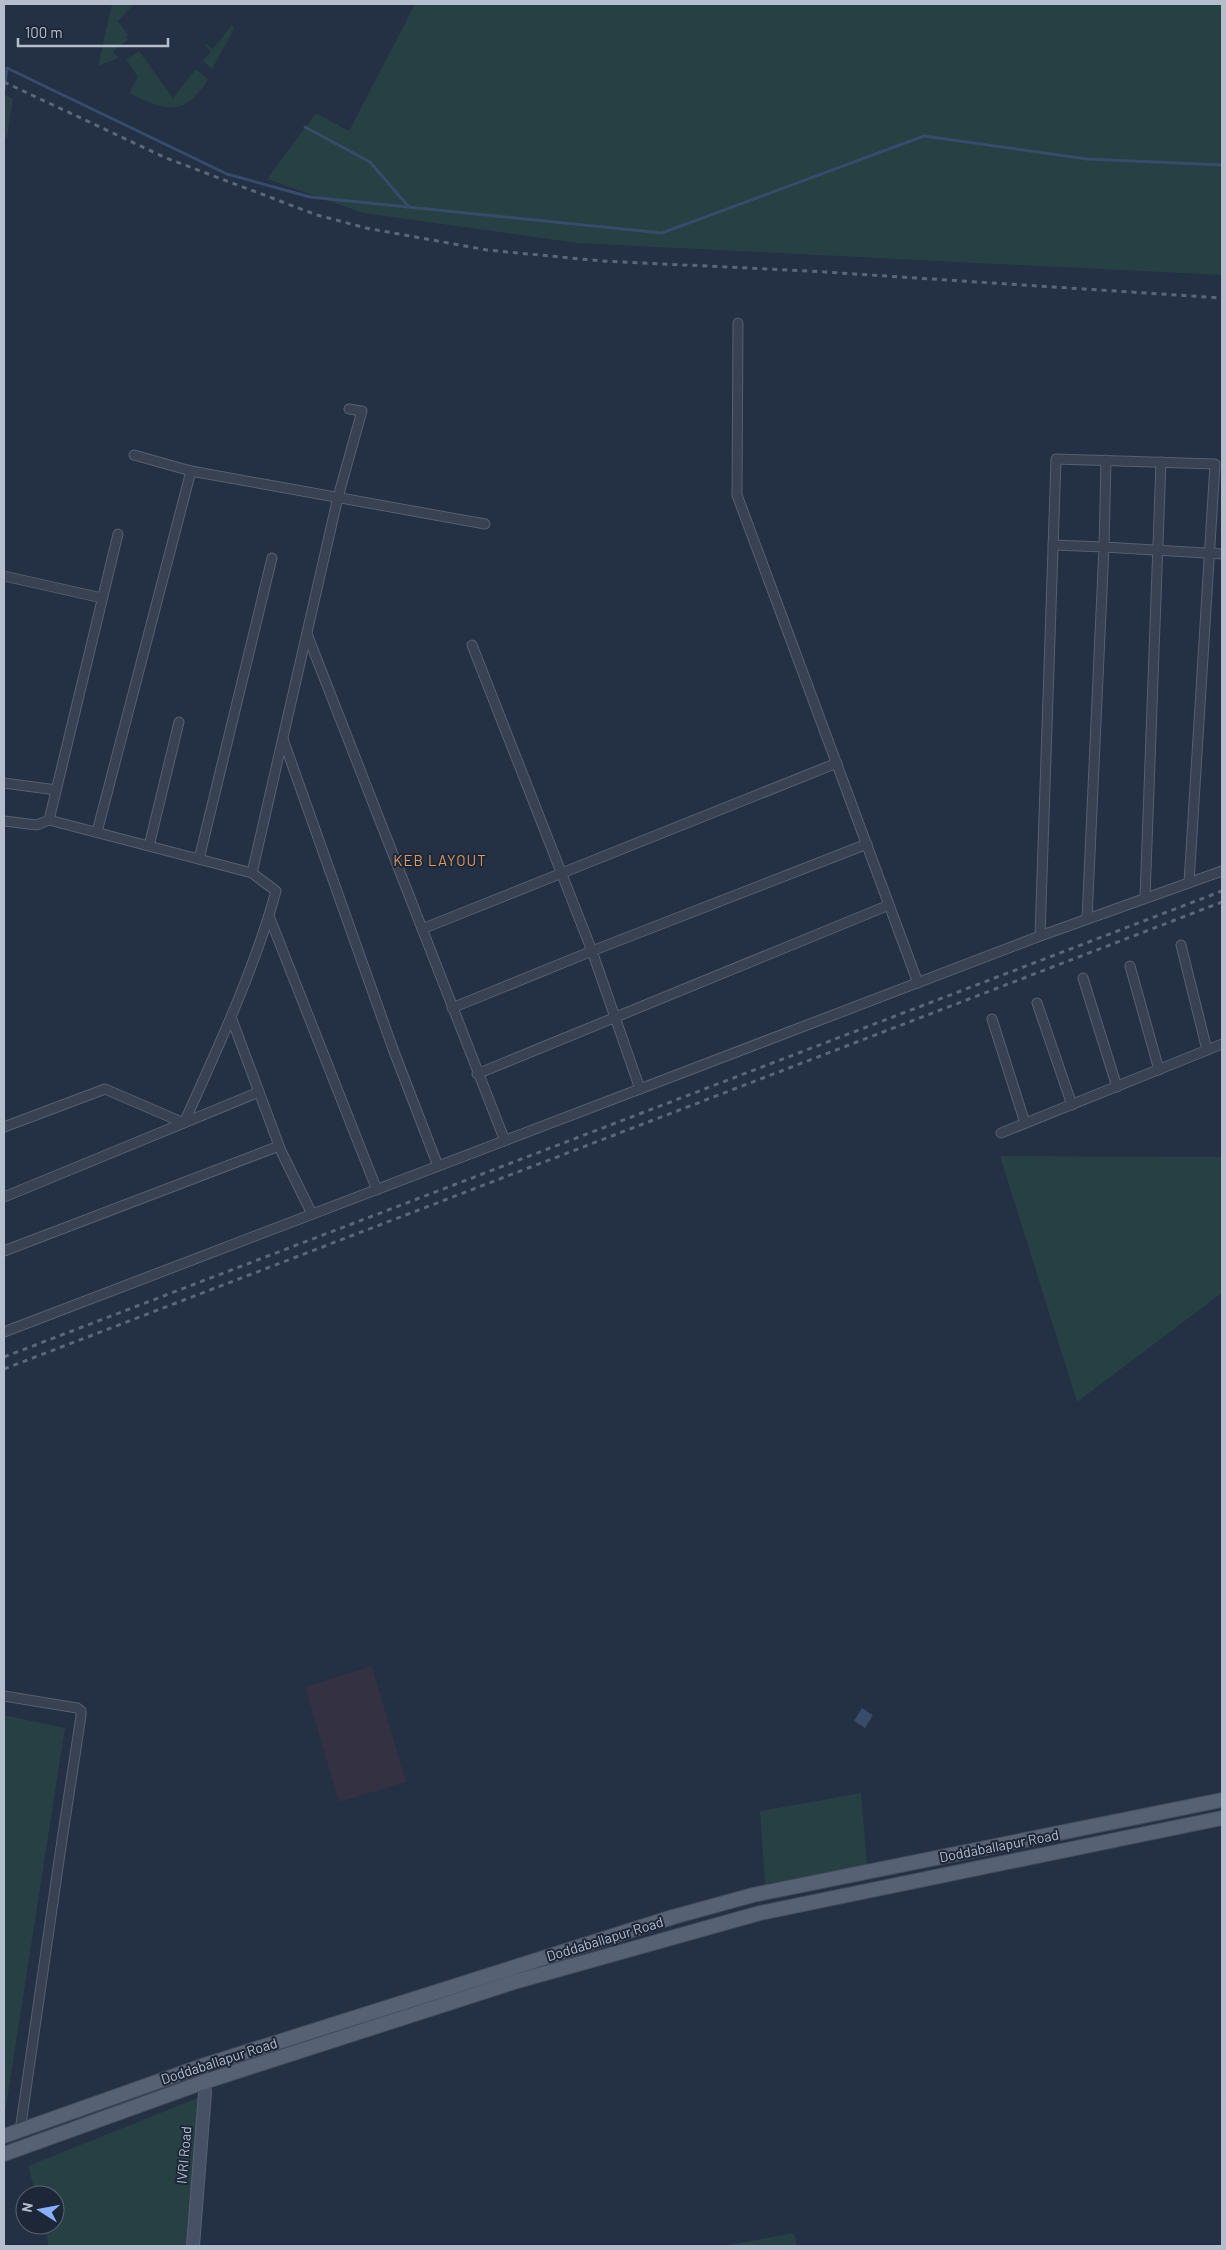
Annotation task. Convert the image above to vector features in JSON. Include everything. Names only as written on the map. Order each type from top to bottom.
[{"type":"main road","name":"Doddaballapur Road","points":[[4,2136],[199,2067],[664,1920],[753,1895],[1222,1800]]},
{"type":"main road","name":"Doddaballapur Road","points":[[4,2154],[204,2082],[514,1982],[760,1913],[1222,1818]]},
{"type":"main road","name":"IVRI Road","points":[[192,2246],[205,2092],[199,2067]]},
{"type":"street","points":[[738,324],[737,495],[918,983]]},
{"type":"street","points":[[252,873],[338,496],[362,411],[349,408]]},
{"type":"street","points":[[134,455],[191,471],[485,524]]},
{"type":"street","points":[[1040,936],[1056,459],[1215,464],[1189,883]]},
{"type":"street","points":[[1087,919],[1104,547],[1106,460]]},
{"type":"street","points":[[1145,898],[1156,550],[1161,462]]},
{"type":"street","points":[[97,832],[191,471]]},
{"type":"street","points":[[49,820],[118,534]]},
{"type":"street","points":[[1053,545],[1222,554]]},
{"type":"street","points":[[199,859],[272,558]]},
{"type":"street","points":[[4,576],[102,598]]},
{"type":"street","points":[[307,634],[477,1074],[505,1141]]},
{"type":"street","points":[[472,645],[592,951],[640,1089]]},
{"type":"street","points":[[149,846],[179,722]]},
{"type":"street","points":[[283,738],[390,1040],[438,1166]]},
{"type":"street","points":[[422,929],[836,763]]},
{"type":"street","points":[[4,783],[56,790]]},
{"type":"street","points":[[4,821],[37,825],[49,820],[97,832],[252,873],[276,891],[269,916],[231,1017],[184,1123]]},
{"type":"street","points":[[452,1008],[592,951],[867,844]]},
{"type":"street","points":[[4,1332],[1040,936],[1222,871]]},
{"type":"street","points":[[477,1074],[889,905]]},
{"type":"street","points":[[269,916],[377,1190]]},
{"type":"street","points":[[1180,945],[1207,1050]]},
{"type":"street","points":[[1130,966],[1159,1070]]},
{"type":"street","points":[[1083,978],[1117,1087]]},
{"type":"street","points":[[1037,1003],[1072,1104]]},
{"type":"street","points":[[231,1017],[280,1146],[312,1214]]},
{"type":"street","points":[[992,1019],[1025,1123]]},
{"type":"street","points":[[1001,1133],[1222,1044]]},
{"type":"street","points":[[4,1128],[105,1089],[184,1123]]},
{"type":"street","points":[[4,1197],[259,1092]]},
{"type":"street","points":[[4,1251],[280,1146]]},
{"type":"street","points":[[4,1696],[77,1708],[81,1711],[20,2131]]},
{"type":"shaded area","points":[[372,1666],[406,1782],[339,1802],[305,1687]]},
{"type":"green space","points":[[112,4],[134,4],[118,21],[128,35],[126,36],[128,40],[113,51],[118,58],[98,66]]},
{"type":"green space","points":[[415,4],[1222,4],[1222,275],[577,243],[363,213],[267,179],[316,113],[349,131]]},
{"type":"green space","points":[[232,25],[234,29],[212,69],[203,61],[211,51],[205,46],[206,44],[213,49]]},
{"type":"green space","points":[[139,51],[173,98],[196,69],[208,79],[191,100],[182,105],[163,107],[153,104],[129,93],[138,77],[126,60]]},
{"type":"green space","points":[[4,94],[13,99],[7,137],[4,137]]},
{"type":"green space","points":[[1000,1156],[1222,1157],[1222,1293],[1077,1402]]},
{"type":"green space","points":[[4,1715],[65,1728],[4,2119]]},
{"type":"green space","points":[[861,1793],[867,1865],[765,1884],[760,1811]]},
{"type":"green space","points":[[200,2097],[188,2246],[49,2246],[46,2235],[65,2235],[65,2185],[33,2185],[28,2166]]},
{"type":"green space","points":[[794,2233],[797,2246],[723,2246]]},
{"type":"water","points":[[862,1708],[873,1715],[865,1728],[854,1721]]},
{"type":"waterway","points":[[4,90],[7,68],[227,174],[310,197],[662,233],[924,136],[1087,159],[1222,165]]},
{"type":"waterway","points":[[305,127],[370,162],[408,206]]},
{"type":"railway","points":[[4,82],[166,158],[317,215],[366,228],[487,250],[602,261],[809,271],[1222,298]]},
{"type":"railway","points":[[4,1357],[1222,891]]},
{"type":"railway","points":[[4,1369],[1222,902]]},
{"type":"district","name":"KEB LAYOUT","points":[[440,861]]}]
